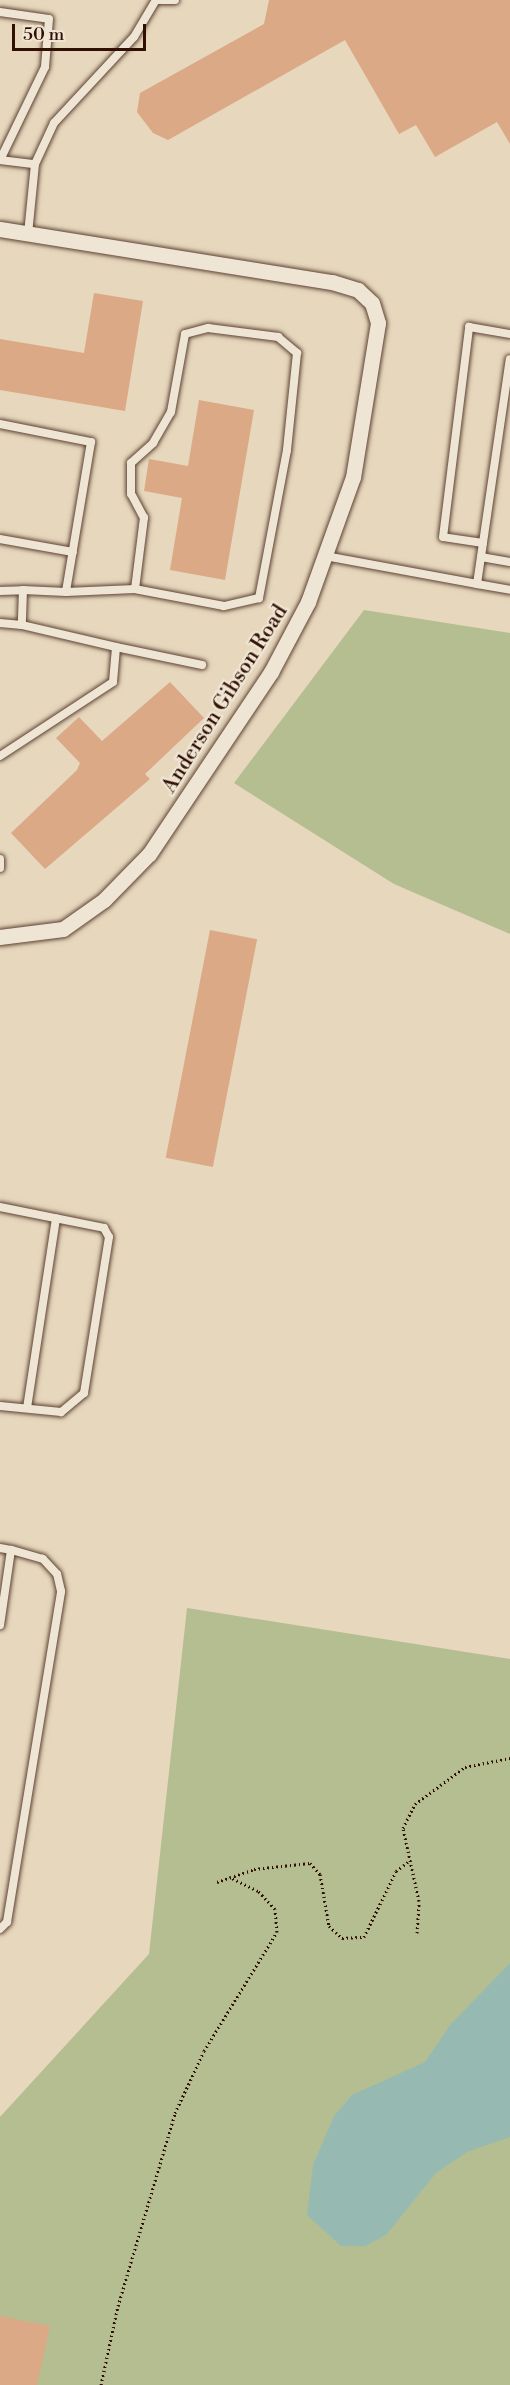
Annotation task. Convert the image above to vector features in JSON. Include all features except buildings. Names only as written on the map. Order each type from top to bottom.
[{"type":"street","name":"Anderson Gibson Road","points":[[0,229],[332,282],[358,290],[372,303],[378,345],[353,477],[308,602],[271,672],[149,854],[104,900],[63,929],[0,937]]},
{"type":"lane","points":[[28,234],[35,164],[54,123],[134,37],[157,0],[175,0]]},
{"type":"lane","points":[[0,12],[49,19],[45,67],[0,160],[35,164]]},
{"type":"lane","points":[[483,543],[443,537],[469,327],[510,334]]},
{"type":"lane","points":[[0,591],[66,592],[135,589],[224,606],[259,598],[286,450],[297,353],[278,338],[208,328],[185,334],[171,412],[153,442],[131,464],[131,494],[144,518],[135,589]]},
{"type":"lane","points":[[477,584],[510,359]]},
{"type":"lane","points":[[0,424],[91,442],[66,592]]},
{"type":"lane","points":[[0,539],[73,552]]},
{"type":"lane","points":[[325,556],[510,590]]},
{"type":"lane","points":[[481,557],[510,562]]},
{"type":"lane","points":[[22,625],[23,590]]},
{"type":"lane","points":[[0,623],[22,625],[202,665]]},
{"type":"lane","points":[[0,756],[113,682],[116,647]]},
{"type":"lane","points":[[0,859],[0,868]]},
{"type":"lane","points":[[0,1207],[104,1228],[109,1237],[84,1393],[62,1412],[0,1406]]},
{"type":"lane","points":[[27,1408],[57,1218]]},
{"type":"lane","points":[[0,1548],[43,1559],[57,1574],[61,1591],[7,1922],[0,1929]]},
{"type":"lane","points":[[0,1625],[11,1550]]},
{"type":"path","points":[[417,1933],[418,1901],[408,1862],[403,1828],[415,1804],[465,1767],[510,1758]]},
{"type":"path","points":[[217,1882],[229,1877],[310,1863],[320,1874],[329,1926],[342,1938],[364,1937],[396,1871],[408,1862]]},
{"type":"path","points":[[101,2385],[118,2306],[175,2113],[204,2051],[277,1932],[275,1909],[258,1891],[229,1877]]},
{"type":"green space","points":[[364,610],[510,633],[510,934],[394,884],[234,783]]},
{"type":"green space","points":[[187,1608],[510,1659],[510,2385],[0,2385],[0,2117],[149,1954]]},
{"type":"water","points":[[510,1963],[510,2137],[467,2152],[436,2173],[386,2235],[365,2246],[341,2246],[307,2215],[313,2165],[334,2116],[352,2095],[425,2062],[451,2024]]}]
